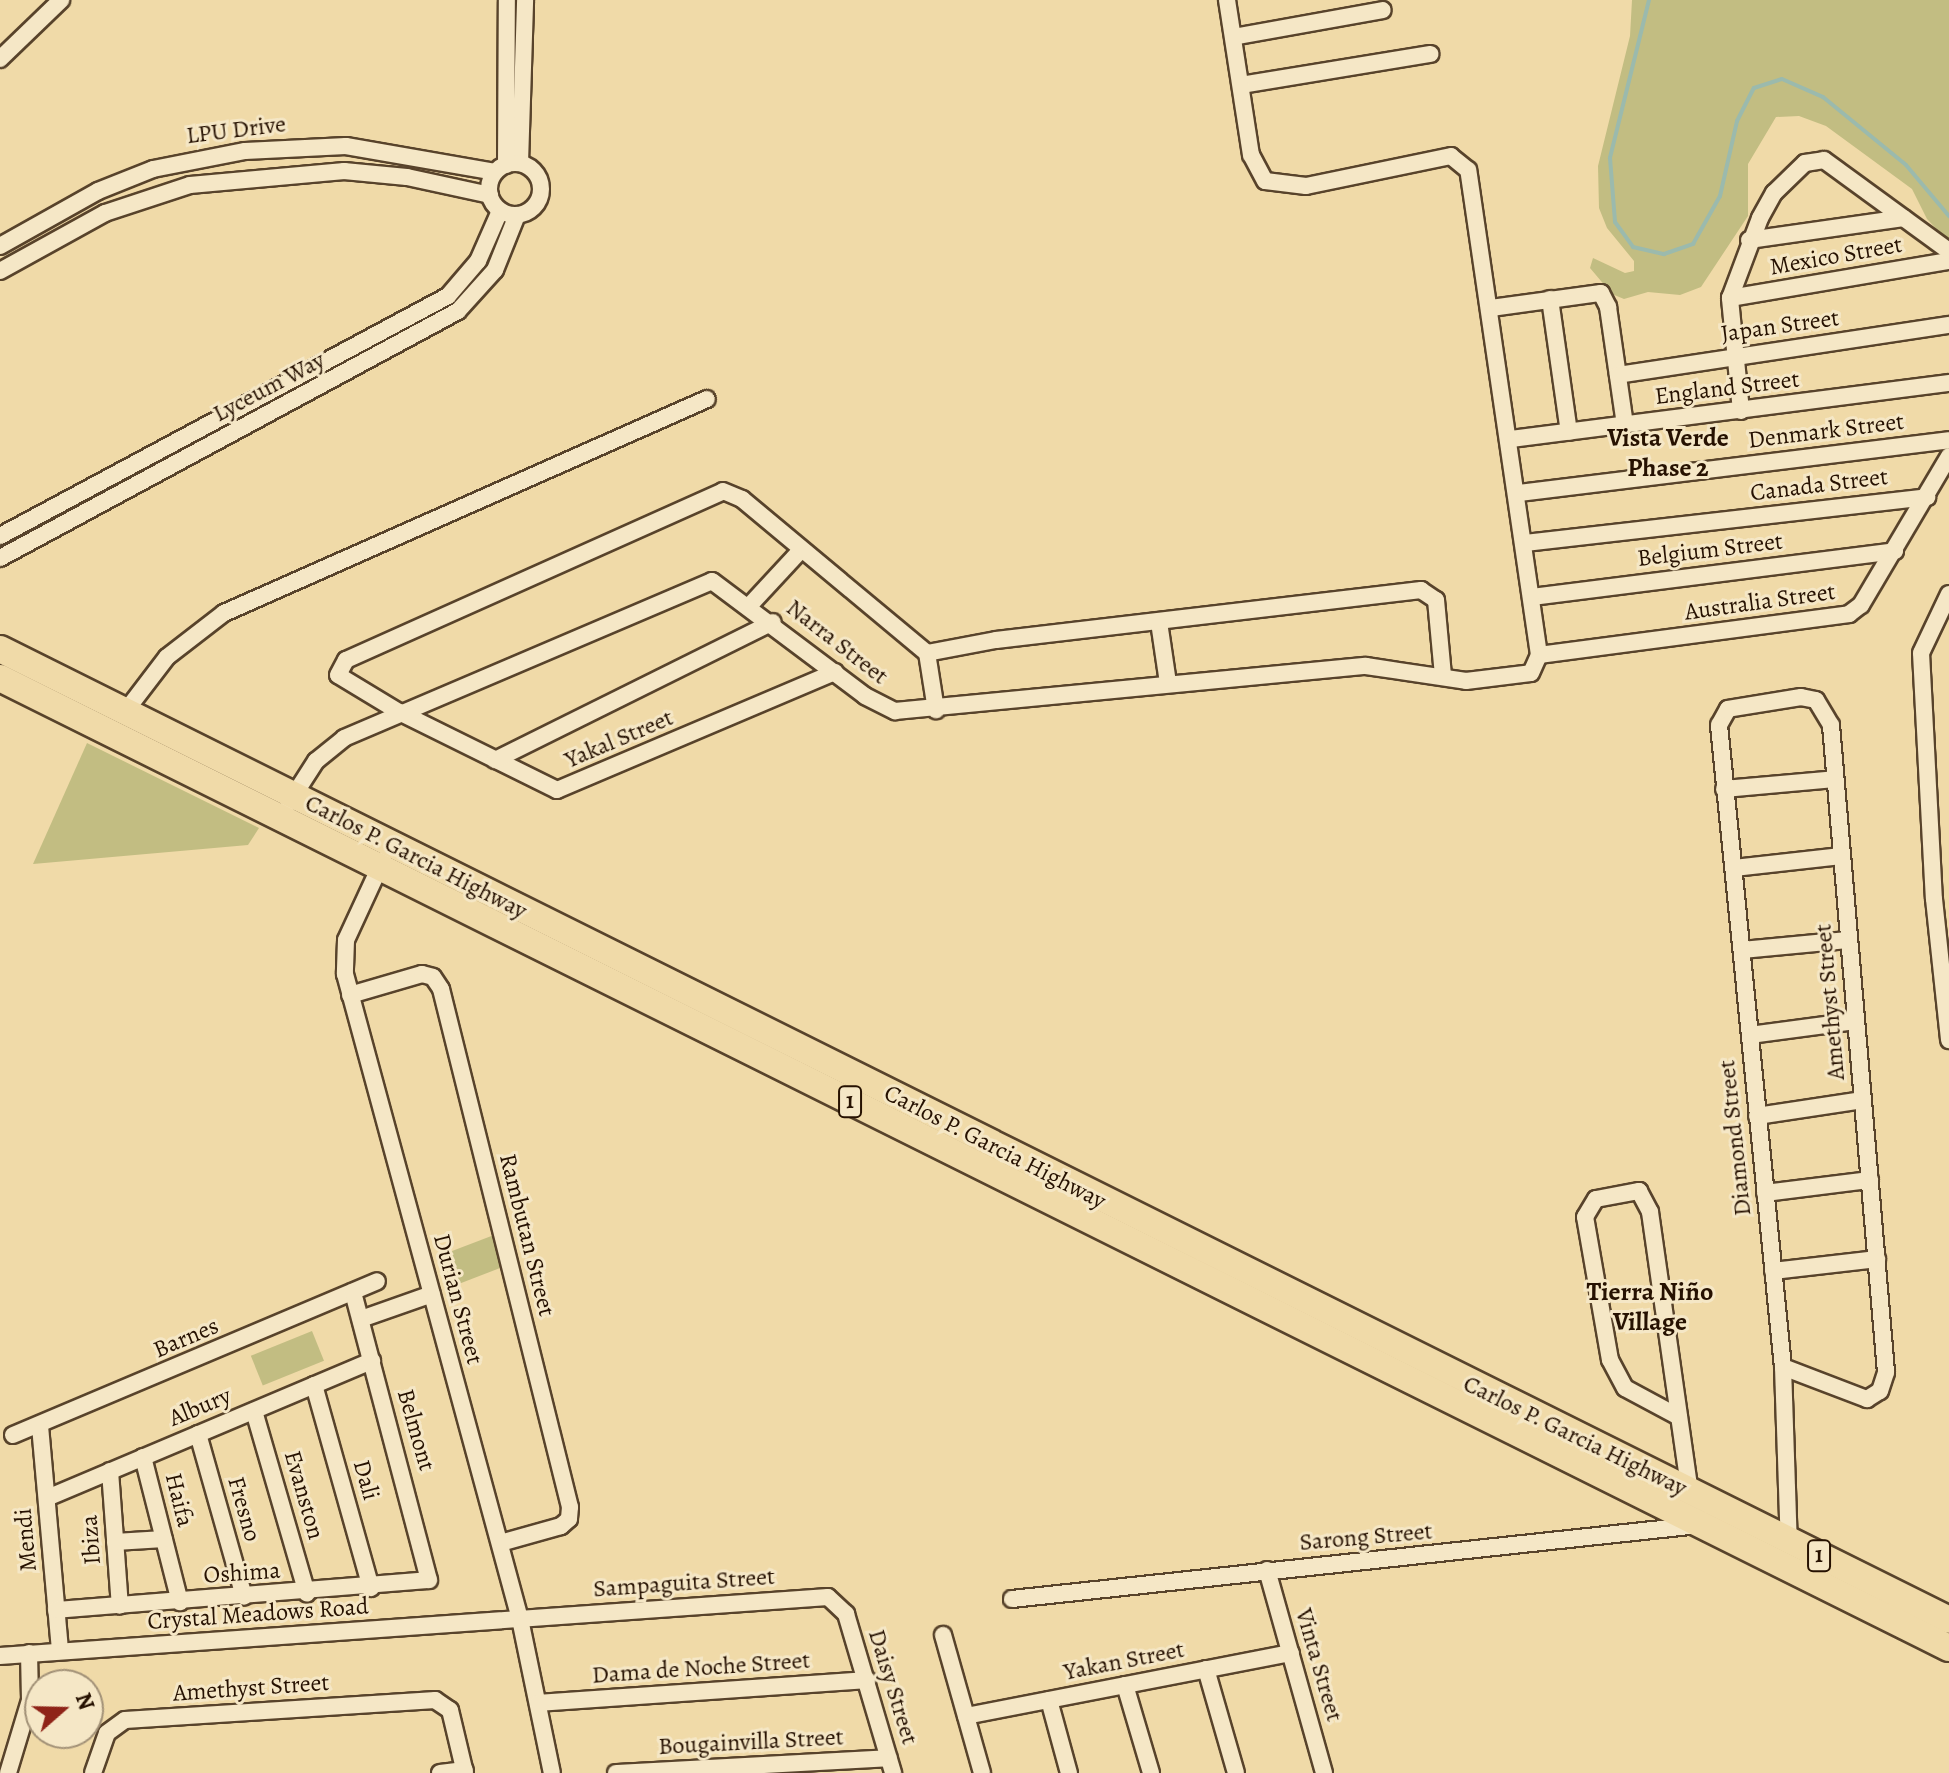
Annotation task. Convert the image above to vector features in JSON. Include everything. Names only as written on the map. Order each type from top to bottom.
[{"type":"highway","name":"Carlos P. Garcia Highway","points":[[0,649],[56,692],[1701,1507],[1949,1648]]},
{"type":"highway","name":"Carlos P. Garcia Highway","points":[[0,678],[125,712],[288,806]]},
{"type":"highway","name":"Carlos P. Garcia Highway","points":[[1785,1553],[1949,1620]]},
{"type":"street","points":[[0,59],[61,0]]},
{"type":"street","points":[[507,0],[507,167]]},
{"type":"street","points":[[507,167],[538,177],[541,193],[534,207],[517,215],[500,211],[490,195],[507,167],[525,0]]},
{"type":"street","points":[[1227,0],[1255,168],[1275,185],[1306,186],[1451,156],[1464,162],[1511,439],[1539,655]]},
{"type":"street","points":[[1233,37],[1383,10]]},
{"type":"street","points":[[1241,85],[1430,54]]},
{"type":"street","name":"LPU Drive","points":[[0,246],[112,185],[183,160],[230,153],[346,146],[507,167]]},
{"type":"street","points":[[1741,411],[1732,357],[1730,298],[1749,240],[1774,193],[1814,158],[1949,251]]},
{"type":"street","name":"LPU Drive","points":[[0,271],[105,213],[190,185],[344,171],[407,177],[490,195]]},
{"type":"street","name":"Lyceum Way","points":[[0,536],[448,296],[478,261],[500,211]]},
{"type":"street","name":"Lyceum Way","points":[[0,558],[458,311],[495,270],[517,215]]},
{"type":"street","points":[[1749,240],[1903,218]]},
{"type":"street","name":"Mexico Street","points":[[1730,298],[1949,261]]},
{"type":"street","points":[[1491,308],[1595,292],[1606,299],[1625,425]]},
{"type":"street","points":[[1550,299],[1569,432]]},
{"type":"street","name":"Japan Street","points":[[1618,375],[1949,325]]},
{"type":"street","name":"England Street","points":[[1511,439],[1949,383]]},
{"type":"street","points":[[125,712],[167,657],[224,613],[707,399]]},
{"type":"street","name":"Denmark Street","points":[[1519,493],[1949,440]]},
{"type":"street","name":"Australia Street","points":[[1539,655],[1840,617],[1861,605],[1949,456]]},
{"type":"street","name":"Yakal Street","points":[[800,551],[742,499],[723,491],[707,495],[346,660],[339,666],[339,679],[546,788],[571,787],[835,672]]},
{"type":"street","name":"Canada Street","points":[[1525,543],[1927,497]]},
{"type":"street","points":[[750,605],[800,551],[927,653],[936,710]]},
{"type":"street","name":"Belgium Street","points":[[1532,597],[1895,551]]},
{"type":"street","name":"Narra Street","points":[[288,806],[330,747],[399,712],[703,582],[722,584],[882,707],[936,710],[1168,683],[1366,666],[1491,681],[1525,675],[1535,669],[1539,655]]},
{"type":"street","points":[[927,653],[1421,590],[1432,594],[1443,676]]},
{"type":"street","points":[[1949,594],[1921,653],[1934,899],[1949,1040]]},
{"type":"street","points":[[495,760],[773,622]]},
{"type":"street","points":[[1159,622],[1168,683]]},
{"type":"street","name":"Amethyst Street","points":[[1728,709],[1801,697],[1816,700],[1831,725],[1886,1372],[1880,1391],[1867,1399],[1855,1398],[1783,1367]]},
{"type":"street","name":"Diamond Street","points":[[1728,709],[1719,725],[1724,789],[1783,1367],[1785,1553]]},
{"type":"street","points":[[1724,789],[1835,779]]},
{"type":"street","name":"Durian Street","points":[[385,855],[346,940],[350,995],[520,1619],[552,1773]]},
{"type":"street","points":[[1734,868],[1841,856]]},
{"type":"street","points":[[1742,950],[1848,940]]},
{"type":"street","name":"Rambutan Street","points":[[350,995],[422,974],[433,977],[441,989],[570,1507],[569,1519],[561,1526],[500,1543]]},
{"type":"street","points":[[1750,1035],[1855,1021]]},
{"type":"street","points":[[1757,1116],[1863,1100]]},
{"type":"street","points":[[1765,1193],[1870,1180]]},
{"type":"street","points":[[1679,1417],[1625,1388],[1610,1360],[1585,1217],[1596,1199],[1639,1191],[1647,1203],[1679,1417],[1701,1507]]},
{"type":"street","points":[[1773,1271],[1877,1259]]},
{"type":"street","name":"Barnes","points":[[13,1435],[377,1281]]},
{"type":"street","name":"Belmont","points":[[353,1292],[429,1580]]},
{"type":"street","points":[[361,1319],[432,1294]]},
{"type":"street","name":"Albury","points":[[47,1498],[372,1361]]},
{"type":"street","name":"Dali","points":[[314,1385],[371,1588]]},
{"type":"street","name":"Evanston","points":[[254,1411],[307,1593]]},
{"type":"street","name":"Mendi","points":[[40,1426],[60,1651]]},
{"type":"street","name":"Fresno","points":[[198,1434],[244,1597]]},
{"type":"street","name":"Haifa","points":[[143,1457],[180,1602]]},
{"type":"street","name":"Ibiza","points":[[110,1471],[120,1606]]},
{"type":"street","name":"Sarong Street","points":[[1012,1599],[1267,1570],[1701,1507]]},
{"type":"street","points":[[115,1542],[164,1539]]},
{"type":"street","name":"Vinta Street","points":[[1267,1570],[1324,1773]]},
{"type":"street","name":"Oshima","points":[[56,1610],[371,1588],[429,1580]]},
{"type":"street","name":"Sampaguita Street","points":[[520,1619],[828,1597],[846,1614]]},
{"type":"street","name":"Daisy Street","points":[[846,1614],[891,1766]]},
{"type":"street","name":"Crystal Meadows Road","points":[[0,1656],[520,1619]]},
{"type":"street","points":[[943,1635],[982,1773]]},
{"type":"street","points":[[8,1773],[30,1700],[29,1653]]},
{"type":"street","name":"Yakan Street","points":[[966,1716],[1291,1653]]},
{"type":"street","points":[[1206,1669],[1236,1773]]},
{"type":"street","name":"Dama de Noche Street","points":[[538,1703],[867,1680]]},
{"type":"street","points":[[1125,1685],[1151,1773]]},
{"type":"street","points":[[1049,1700],[1069,1773]]},
{"type":"street","name":"Amethyst Street","points":[[93,1773],[107,1733],[125,1720],[445,1702],[465,1772]]},
{"type":"street","name":"Bougainvilla Street","points":[[616,1773],[891,1766]]},
{"type":"street","points":[[440,1773],[465,1772]]},
{"type":"shaded area","points":[[1632,0],[1949,0],[1949,242],[1927,219],[1912,189],[1826,126],[1799,116],[1776,117],[1748,164],[1748,216],[1701,287],[1680,295],[1648,292],[1624,299],[1612,294],[1590,268],[1593,258],[1625,273],[1634,271],[1634,261],[1607,228],[1599,208],[1598,166],[1630,36]]},
{"type":"shaded area","points":[[87,743],[259,828],[248,845],[33,864]]},
{"type":"shaded area","points":[[494,1235],[506,1266],[449,1288],[437,1257]]},
{"type":"shaded area","points":[[312,1331],[324,1361],[263,1385],[251,1356]]},
{"type":"waterway","points":[[1649,0],[1610,158],[1615,222],[1633,247],[1664,254],[1693,244],[1720,196],[1737,121],[1754,88],[1782,79],[1823,97],[1906,165],[1949,216]]},
{"type":"district","name":"Vista Verde Phase 2","points":[[1668,453]]},
{"type":"district","name":"Tierra Niño Village","points":[[1650,1307]]}]
